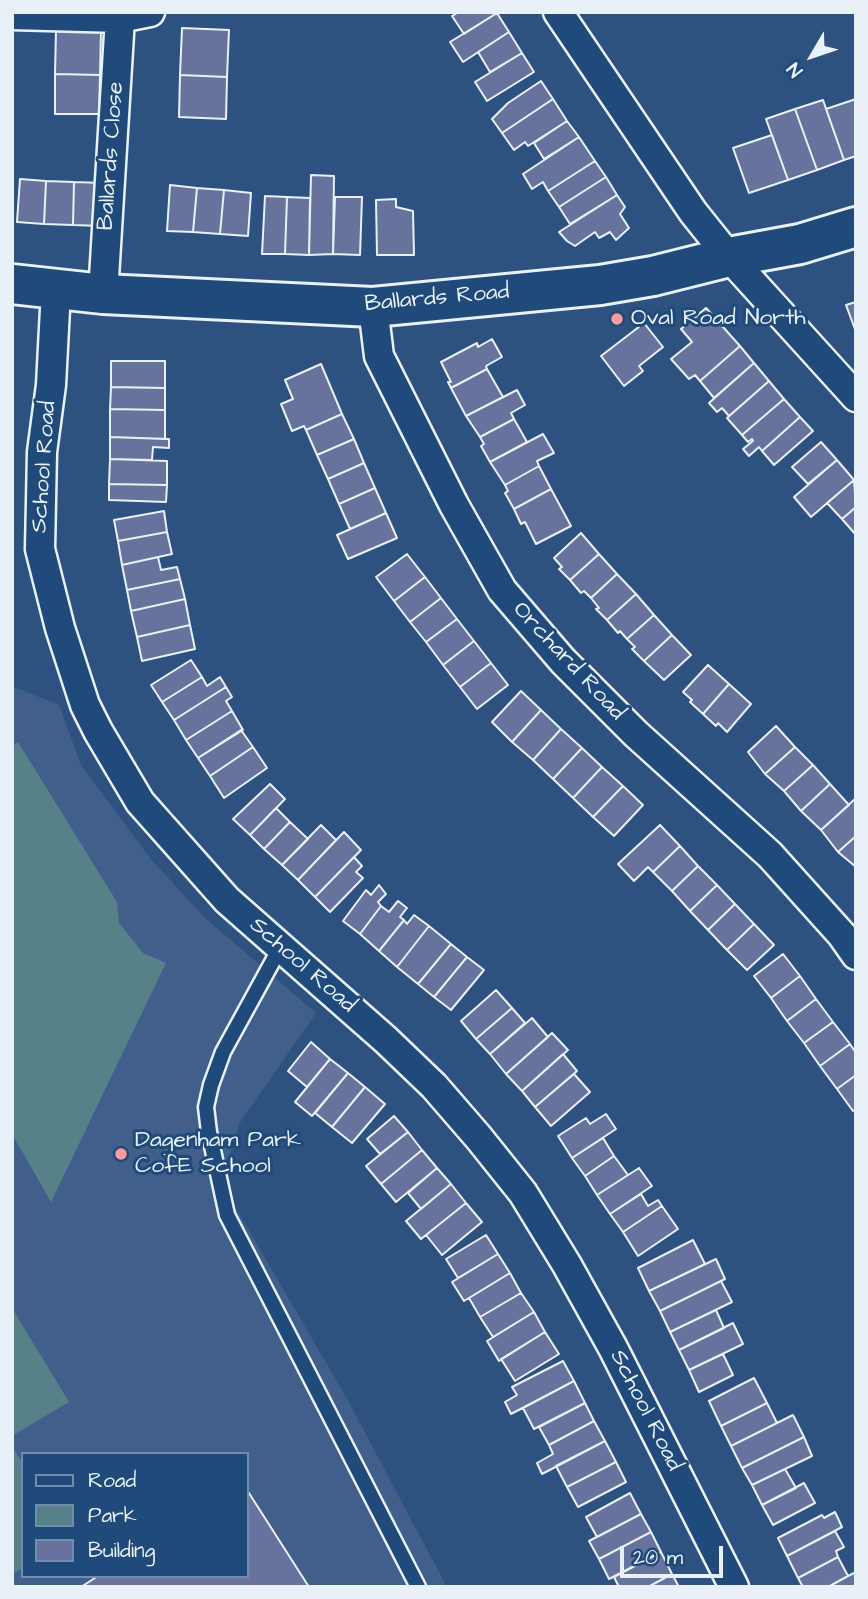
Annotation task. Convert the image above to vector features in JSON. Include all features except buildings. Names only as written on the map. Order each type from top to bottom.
[{"type":"main road","name":"Ballards Road","points":[[12,284],[103,294],[373,307],[600,285],[800,244],[856,227]]},
{"type":"street","points":[[12,15],[120,18],[150,12]]},
{"type":"street","points":[[558,12],[682,196],[729,257],[856,397]]},
{"type":"street","name":"Ballards Close","points":[[103,294],[120,18]]},
{"type":"street","name":"School Road","points":[[56,290],[51,385],[42,452],[40,549],[60,628],[85,705],[118,768],[140,802],[227,900],[377,1031],[434,1086],[523,1194],[567,1265],[613,1348],[734,1587]]},
{"type":"street","name":"Orchard Road","points":[[373,307],[379,356],[454,505],[502,590],[563,661],[636,734],[770,855],[842,935],[856,955]]},
{"type":"lane","points":[[280,948],[223,1052],[206,1107],[209,1132],[228,1215],[418,1587]]},
{"type":"shaded area","name":"Dagenham Park CofE School","points":[[12,686],[59,705],[81,765],[150,858],[204,917],[316,1013],[239,1124],[222,1184],[346,1397],[447,1587],[12,1587]]},
{"type":"green space","points":[[18,742],[117,902],[119,923],[143,953],[166,963],[51,1202],[12,1134],[12,746]]},
{"type":"green space","points":[[12,1308],[69,1402],[12,1436]]},
{"type":"green space","points":[[12,1446],[21,1461],[21,1569],[12,1574]]},
{"type":"place","name":"Oval Road North","points":[[617,319]]},
{"type":"place","name":"Dagenham Park CofE School","points":[[121,1154]]}]
